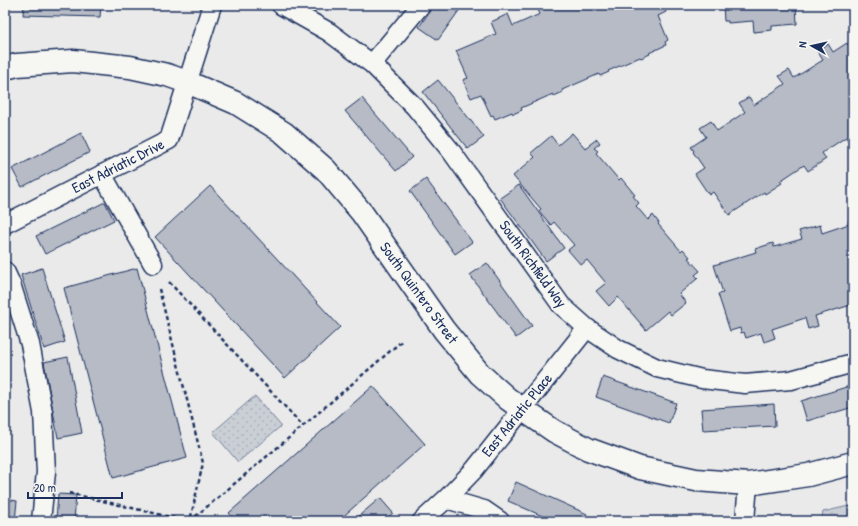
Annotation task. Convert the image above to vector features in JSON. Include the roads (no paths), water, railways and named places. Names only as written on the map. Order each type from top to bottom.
[{"type":"street","name":"South Quintero Street","points":[[5,68],[17,65],[73,61],[130,67],[167,75],[236,103],[284,133],[326,170],[362,213],[444,330],[480,374],[508,399],[554,432],[588,449],[640,468],[696,480],[748,484],[808,475],[853,463]]},
{"type":"lane","name":"East Adriatic Drive","points":[[5,224],[169,140],[212,5]]},
{"type":"lane","name":"South Richfield Way","points":[[281,5],[328,32],[372,64],[415,106],[451,151],[561,305],[586,328],[618,349],[657,368],[702,379],[745,384],[791,380],[853,363]]},
{"type":"lane","points":[[372,64],[421,5]]},
{"type":"lane","points":[[102,174],[153,264]]},
{"type":"lane","points":[[5,271],[11,284],[30,344],[43,412],[46,472],[41,521]]},
{"type":"lane","name":"East Adriatic Place","points":[[422,521],[474,470],[586,328]]},
{"type":"lane","points":[[745,521],[748,484]]},
{"type":"lane","points":[[446,499],[484,510],[500,521]]}]
